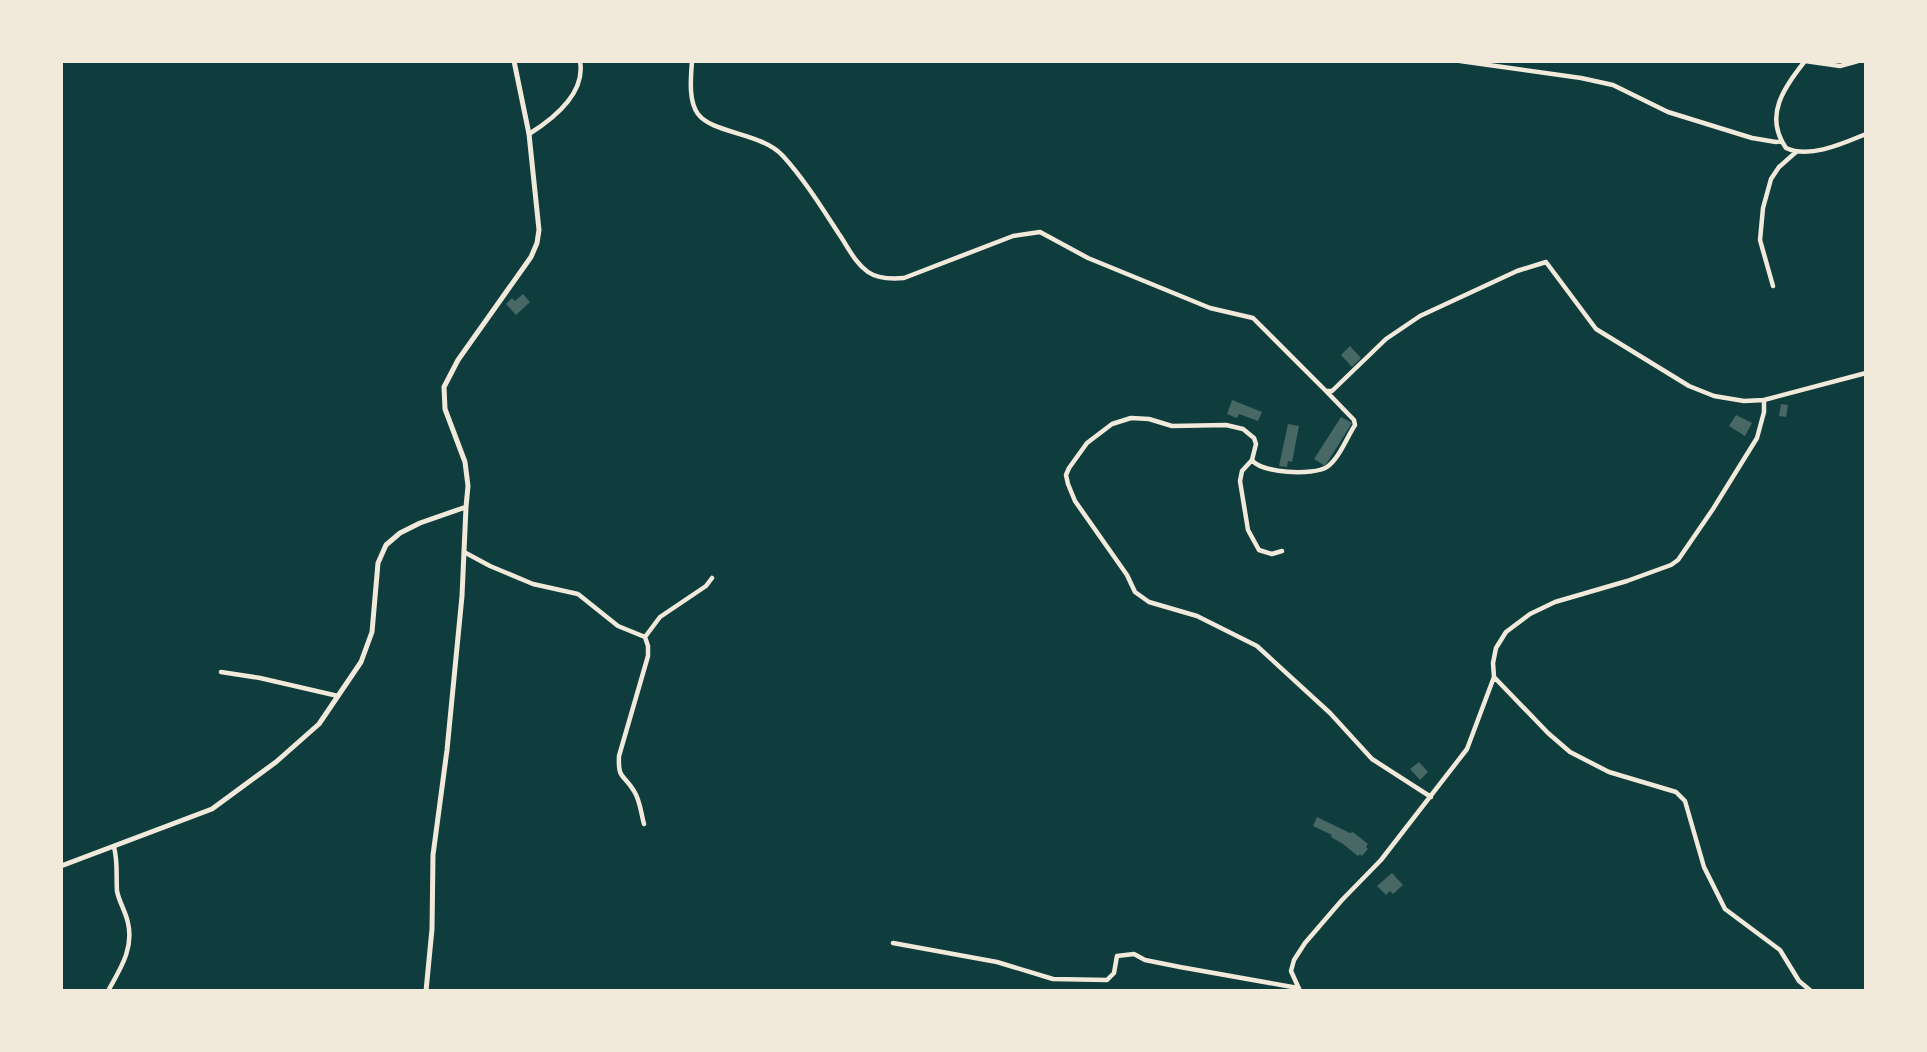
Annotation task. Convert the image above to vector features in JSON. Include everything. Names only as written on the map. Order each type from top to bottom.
[{"type":"street","points":[[426,991],[432,929],[433,855],[447,750],[468,486],[465,462],[445,409],[444,387],[458,360],[488,316],[519,277],[537,243],[540,220],[529,134],[514,61]]},
{"type":"street","points":[[529,134],[556,117],[575,91],[580,76],[580,61]]},
{"type":"street","points":[[692,61],[692,99],[697,113],[707,122],[772,146],[816,201],[859,265],[870,274],[889,279],[904,278],[1013,236],[1040,232],[1088,258],[1198,303],[1225,313],[1253,318],[1354,420],[1355,425],[1329,466],[1310,472],[1262,468],[1252,460]]},
{"type":"street","points":[[1460,61],[1613,85],[1668,112],[1752,138],[1782,141]]},
{"type":"street","points":[[1858,61],[1840,66],[1805,61],[1782,91],[1777,111],[1782,141],[1786,148],[1797,152],[1822,149],[1866,134]]},
{"type":"street","points":[[1773,285],[1760,240],[1763,208],[1771,180],[1779,167],[1797,152]]},
{"type":"street","points":[[1326,391],[1332,391],[1344,382],[1386,339],[1420,316],[1517,271],[1546,262],[1596,329],[1689,387],[1714,396],[1744,401],[1764,400],[1866,373]]},
{"type":"street","points":[[1299,989],[1291,971],[1294,960],[1305,943],[1381,860],[1467,749],[1494,677],[1493,655],[1500,639],[1524,618],[1555,603],[1627,581],[1678,560],[1757,438],[1764,412],[1764,400]]},
{"type":"street","points":[[1282,551],[1272,555],[1259,550],[1248,530],[1240,481],[1242,471],[1252,460],[1256,444],[1254,438],[1243,429],[1226,425],[1172,426],[1149,419],[1131,418],[1112,424],[1095,436],[1066,475],[1075,501],[1127,575],[1135,592],[1149,603],[1197,616],[1257,646],[1330,713],[1372,759],[1431,797]]},
{"type":"street","points":[[61,866],[203,813],[222,803],[276,762],[310,731],[339,696],[367,648],[375,610],[378,563],[386,545],[400,533],[420,523],[466,507]]},
{"type":"street","points":[[464,552],[533,584],[578,594],[618,626],[645,637],[648,656],[619,755],[622,778],[636,793],[644,824]]},
{"type":"street","points":[[645,637],[660,617],[706,586],[712,578]]},
{"type":"street","points":[[221,672],[339,696]]},
{"type":"street","points":[[1494,677],[1570,752],[1609,772],[1676,792],[1685,801],[1704,867],[1724,909],[1780,950],[1799,981],[1811,991]]},
{"type":"street","points":[[108,991],[125,960],[130,934],[117,890],[118,862],[114,847]]},
{"type":"street","points":[[893,943],[997,962],[1053,979],[1107,980],[1114,973],[1117,956],[1134,954],[1145,960],[1299,989]]},
{"type":"building","points":[[523,294],[530,302],[516,315],[506,304],[512,298],[515,301]]},
{"type":"building","points":[[1350,346],[1361,358],[1352,367],[1341,355]]},
{"type":"building","points":[[1232,400],[1262,412],[1258,421],[1239,414],[1237,418],[1227,414]]},
{"type":"building","points":[[1781,404],[1788,405],[1786,417],[1779,416]]},
{"type":"building","points":[[1736,415],[1752,423],[1745,436],[1729,426]]},
{"type":"building","points":[[1341,417],[1352,423],[1325,466],[1314,459]]},
{"type":"building","points":[[1288,424],[1299,426],[1292,462],[1288,461],[1287,467],[1279,466]]},
{"type":"building","points":[[1419,762],[1428,772],[1420,780],[1410,769]]},
{"type":"building","points":[[1317,817],[1353,832],[1368,844],[1368,849],[1362,856],[1358,856],[1331,837],[1332,835],[1313,826]]},
{"type":"building","points":[[1392,873],[1403,885],[1393,894],[1390,891],[1386,895],[1377,886]]}]
